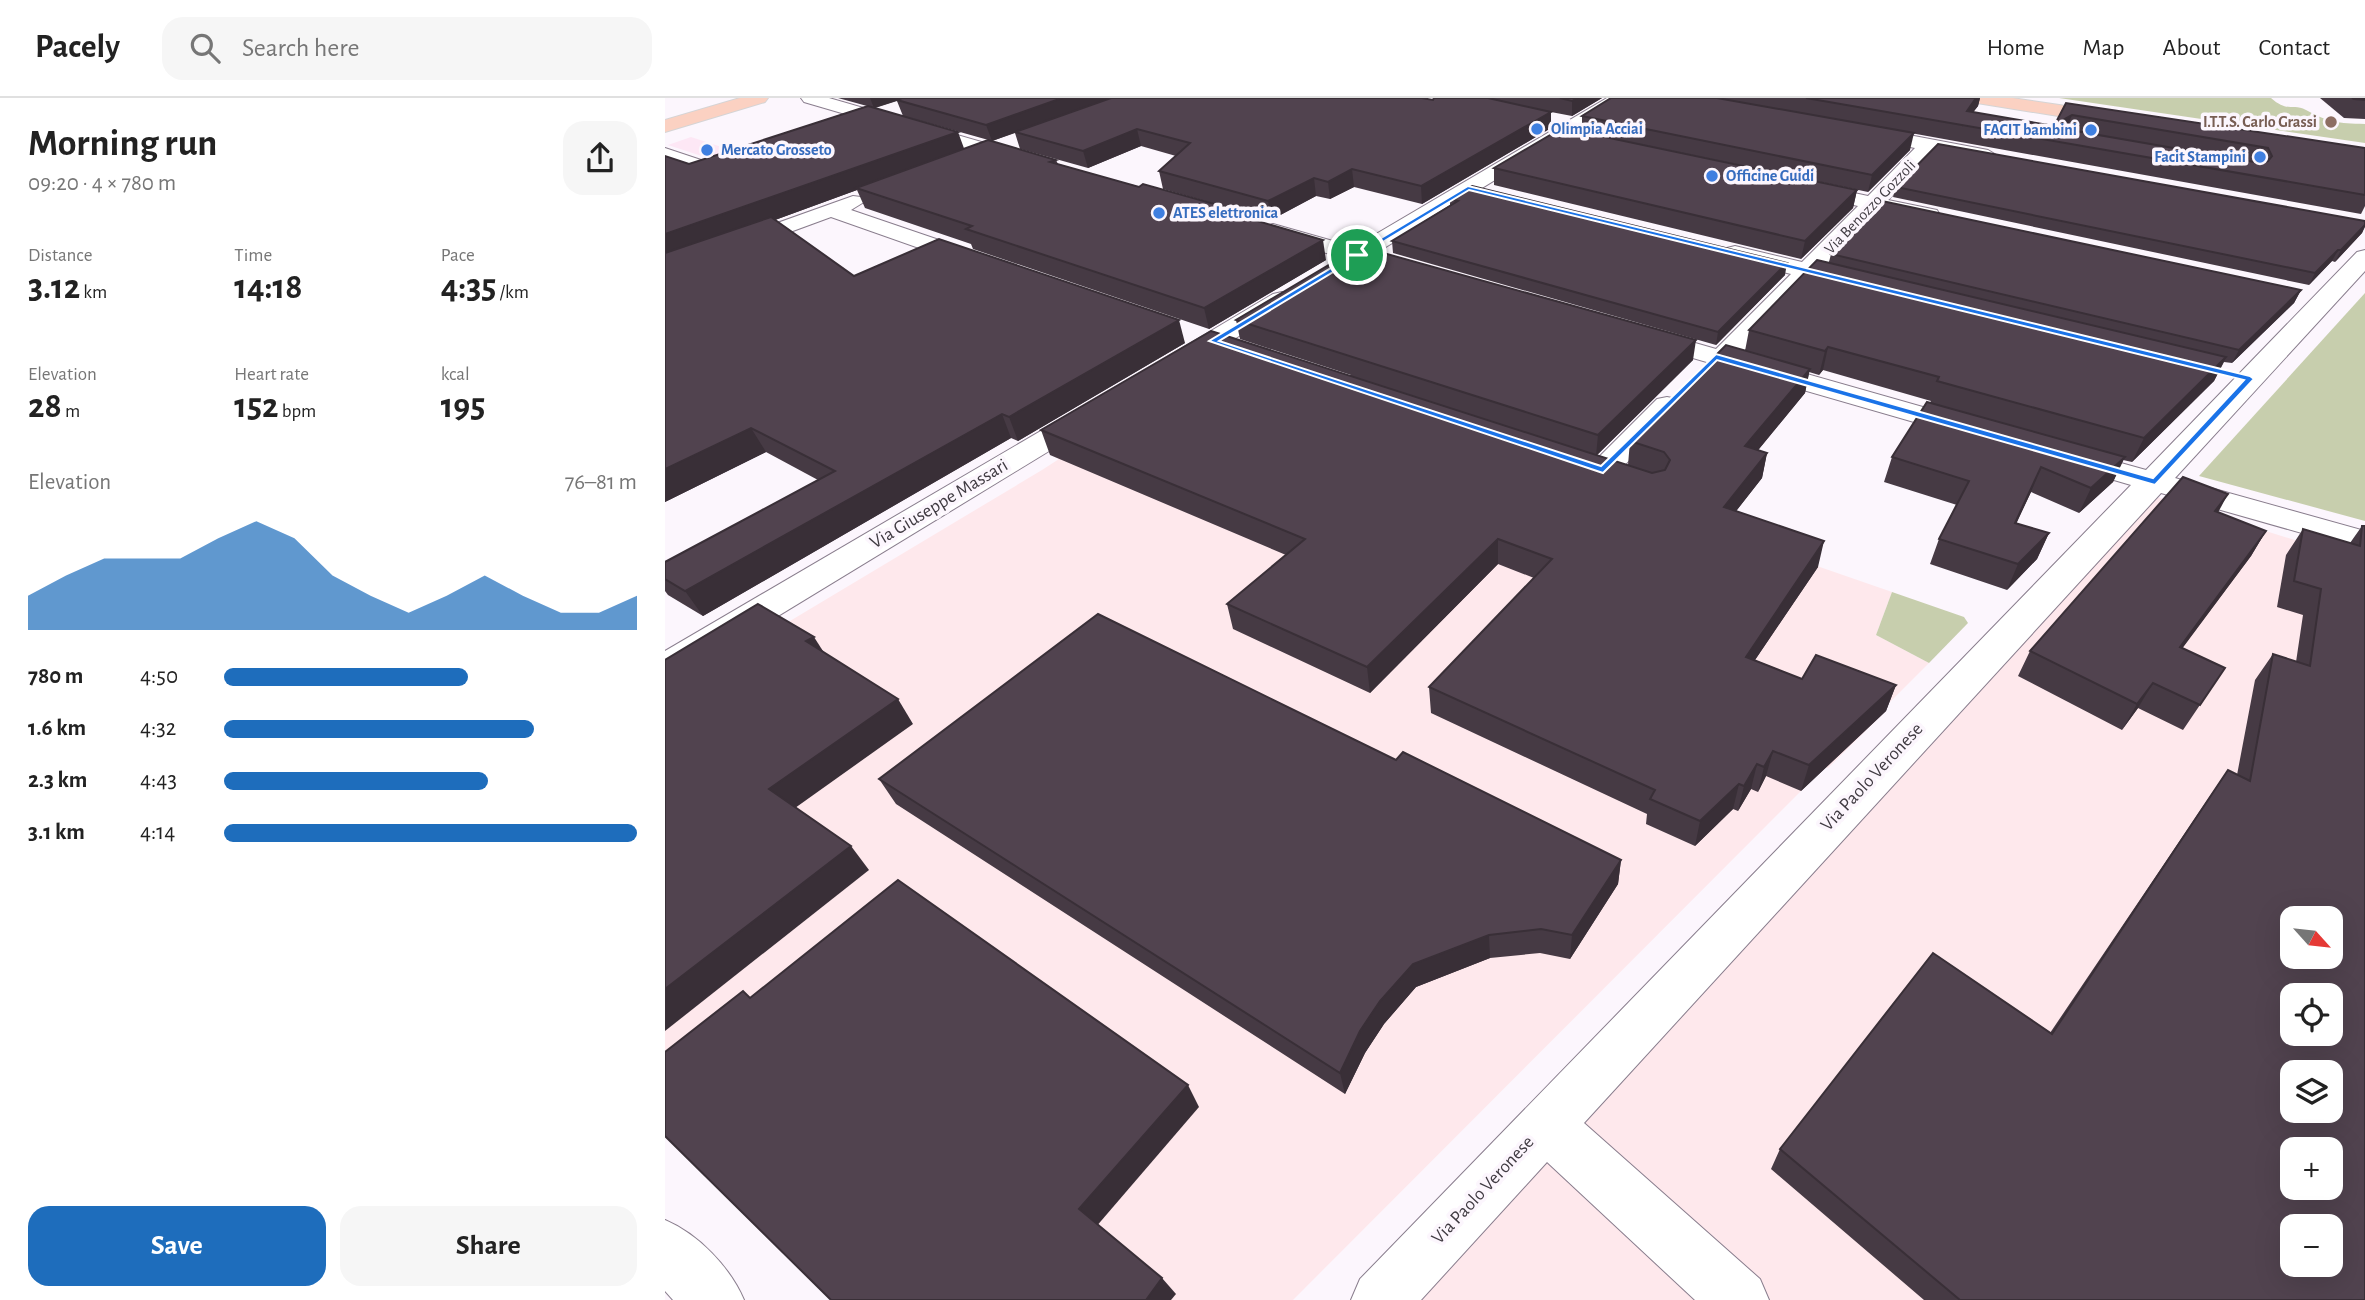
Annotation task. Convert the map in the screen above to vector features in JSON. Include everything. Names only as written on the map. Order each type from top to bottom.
[{"type":"main road","points":[[665,110],[707,98]]},
{"type":"main road","points":[[665,126],[759,98]]},
{"type":"main road","points":[[1977,98],[2136,119],[2018,98]]},
{"type":"street","points":[[810,98],[1044,166]]},
{"type":"street","points":[[1153,377],[1468,188],[1560,127],[1620,98]]},
{"type":"street","points":[[838,129],[905,106]]},
{"type":"street","points":[[1560,127],[1590,142]]},
{"type":"street","points":[[1846,130],[2005,159]]},
{"type":"street","points":[[958,163],[1023,139]]},
{"type":"street","name":"Via Benozzo Gozzoli","points":[[1602,470],[1807,271],[1929,145]]},
{"type":"street","points":[[665,154],[713,171],[763,154]]},
{"type":"street","points":[[1777,182],[1944,218]]},
{"type":"street","points":[[1468,188],[1501,197]]},
{"type":"street","points":[[665,271],[869,196]]},
{"type":"street","points":[[831,210],[998,268]]},
{"type":"street","points":[[1259,227],[1430,276]]},
{"type":"street","points":[[1719,249],[1877,288]]},
{"type":"street","name":"Via Paolo Veronese","points":[[1381,1300],[2024,616],[2155,482],[2250,379],[2315,297],[2365,257]]},
{"type":"street","points":[[1612,327],[1705,369],[1996,436]]},
{"type":"street","points":[[1178,330],[1248,353]]},
{"type":"street","points":[[2223,372],[2250,379]]},
{"type":"street","name":"Via Giuseppe Massari","points":[[671,656],[1117,398]]},
{"type":"street","points":[[2047,451],[2365,541]]},
{"type":"street","points":[[1545,1124],[1739,1300]]},
{"type":"street","points":[[665,1249],[713,1300]]},
{"type":"shaded area","name":"Mercato Grosseto","points":[[691,137],[746,155],[723,163],[668,145]]},
{"type":"shaded area","points":[[1221,360],[1892,592],[1876,635],[1929,663],[1883,709],[1886,711],[1828,768],[1825,767],[1293,1300],[840,1300],[665,1128],[665,696],[1042,470],[1059,459],[1055,457],[1114,420]]},
{"type":"shaded area","points":[[2157,497],[2365,562],[2365,1300],[1381,1300]]},
{"type":"green space","points":[[2059,98],[2271,98],[2286,107],[2301,108],[2328,120],[2365,124],[2365,143]]},
{"type":"green space","points":[[2365,293],[2365,521],[2199,476]]},
{"type":"green space","points":[[1892,592],[1964,617],[1968,623],[1929,663],[1876,635]]},
{"type":"building","points":[[1062,98],[986,125],[897,100]]},
{"type":"building","points":[[1111,98],[1488,98],[1551,112],[1421,186],[1352,169],[1328,182],[1314,178],[1268,201],[1159,171],[1190,143],[1137,129],[1083,151],[1015,132]]},
{"type":"building","points":[[1611,98],[1717,98],[1914,133],[1872,175],[1582,116]]},
{"type":"building","points":[[1806,98],[1976,98],[1967,111],[2054,126],[2066,103],[2365,148],[2365,195]],"holes":[[[2072,115],[2268,148],[2272,156],[2268,161],[2260,163],[2064,129],[2059,122]]]},
{"type":"building","points":[[868,106],[958,132],[665,234],[665,156],[689,164]]},
{"type":"building","points":[[1562,128],[1857,190],[1805,241],[1494,168]]},
{"type":"building","points":[[988,140],[1056,160],[1050,162],[1243,212],[1237,215],[1323,240],[1204,308],[966,229],[972,226],[856,188]]},
{"type":"building","points":[[1938,144],[2365,221],[2365,225],[2315,273],[1896,187]]},
{"type":"building","points":[[1472,186],[1787,263],[1718,332],[1392,241],[1458,201],[1450,199]]},
{"type":"building","points":[[1882,201],[2301,290],[2239,350],[1831,254]]},
{"type":"building","points":[[771,217],[854,276],[939,239],[1179,320],[1009,417],[1002,414],[685,591],[665,579],[665,562],[835,471],[751,428],[665,469],[665,253]]},
{"type":"building","points":[[1369,249],[1696,340],[1598,435],[1236,320],[1354,250],[1362,252]]},
{"type":"building","points":[[1817,260],[2226,357],[2144,438],[1937,381],[1939,377],[1828,347],[1825,351],[1749,330]]},
{"type":"building","points":[[1211,331],[1652,473],[1665,470],[1670,460],[1664,452],[1630,441],[1726,345],[1810,369],[1745,446],[1767,453],[1724,507],[1824,541],[1746,657],[1802,679],[1816,655],[1896,685],[1809,765],[1773,751],[1764,767],[1757,764],[1744,786],[1739,784],[1700,821],[1650,799],[1655,790],[1429,687],[1552,559],[1498,539],[1367,667],[1227,604],[1305,539],[1041,430]]},
{"type":"building","points":[[1927,402],[2125,457],[2091,488],[2041,467],[2015,523],[2049,533],[2018,564],[1939,539],[1969,481],[1892,457]]},
{"type":"building","points":[[2183,477],[2228,494],[2215,511],[2266,531],[2180,647],[2225,668],[2200,705],[2153,683],[2137,704],[2030,651]]},
{"type":"building","points":[[2362,526],[2365,526],[2365,1300],[1960,1300],[1780,1149],[1933,953],[2052,1034],[2228,770],[2250,781],[2273,654],[2310,666],[2321,589],[2294,581],[2303,529],[2360,546]]},
{"type":"building","points":[[758,604],[814,637],[806,641],[898,699],[769,789],[851,846],[665,989],[665,660]]},
{"type":"building","points":[[1098,614],[1396,760],[1403,752],[1621,860],[1572,935],[1541,929],[1489,935],[1413,964],[1380,1001],[1360,1031],[1340,1073],[879,779]]},
{"type":"building","points":[[898,880],[1188,1085],[1079,1209],[1162,1278],[1146,1300],[831,1300],[665,1136],[665,1052],[743,991],[750,998]]},
{"type":"place","name":"I.T.T.S. Carlo Grassi","points":[[2331,122]]},
{"type":"place","name":"Olimpia Acciai","points":[[1537,129]]},
{"type":"place","name":"FACIT bambini","points":[[2091,130]]},
{"type":"place","name":"Mercato Grosseto","points":[[707,150]]},
{"type":"place","name":"Facit Stampini","points":[[2260,157]]},
{"type":"place","name":"Officine Guidi","points":[[1712,176]]},
{"type":"place","name":"ATES elettronica","points":[[1159,213]]},
{"type":"route","points":[[1468,188],[2250,379],[2155,482],[1716,357],[1603,470],[1213,341],[1357,255],[1468,188]]}]
